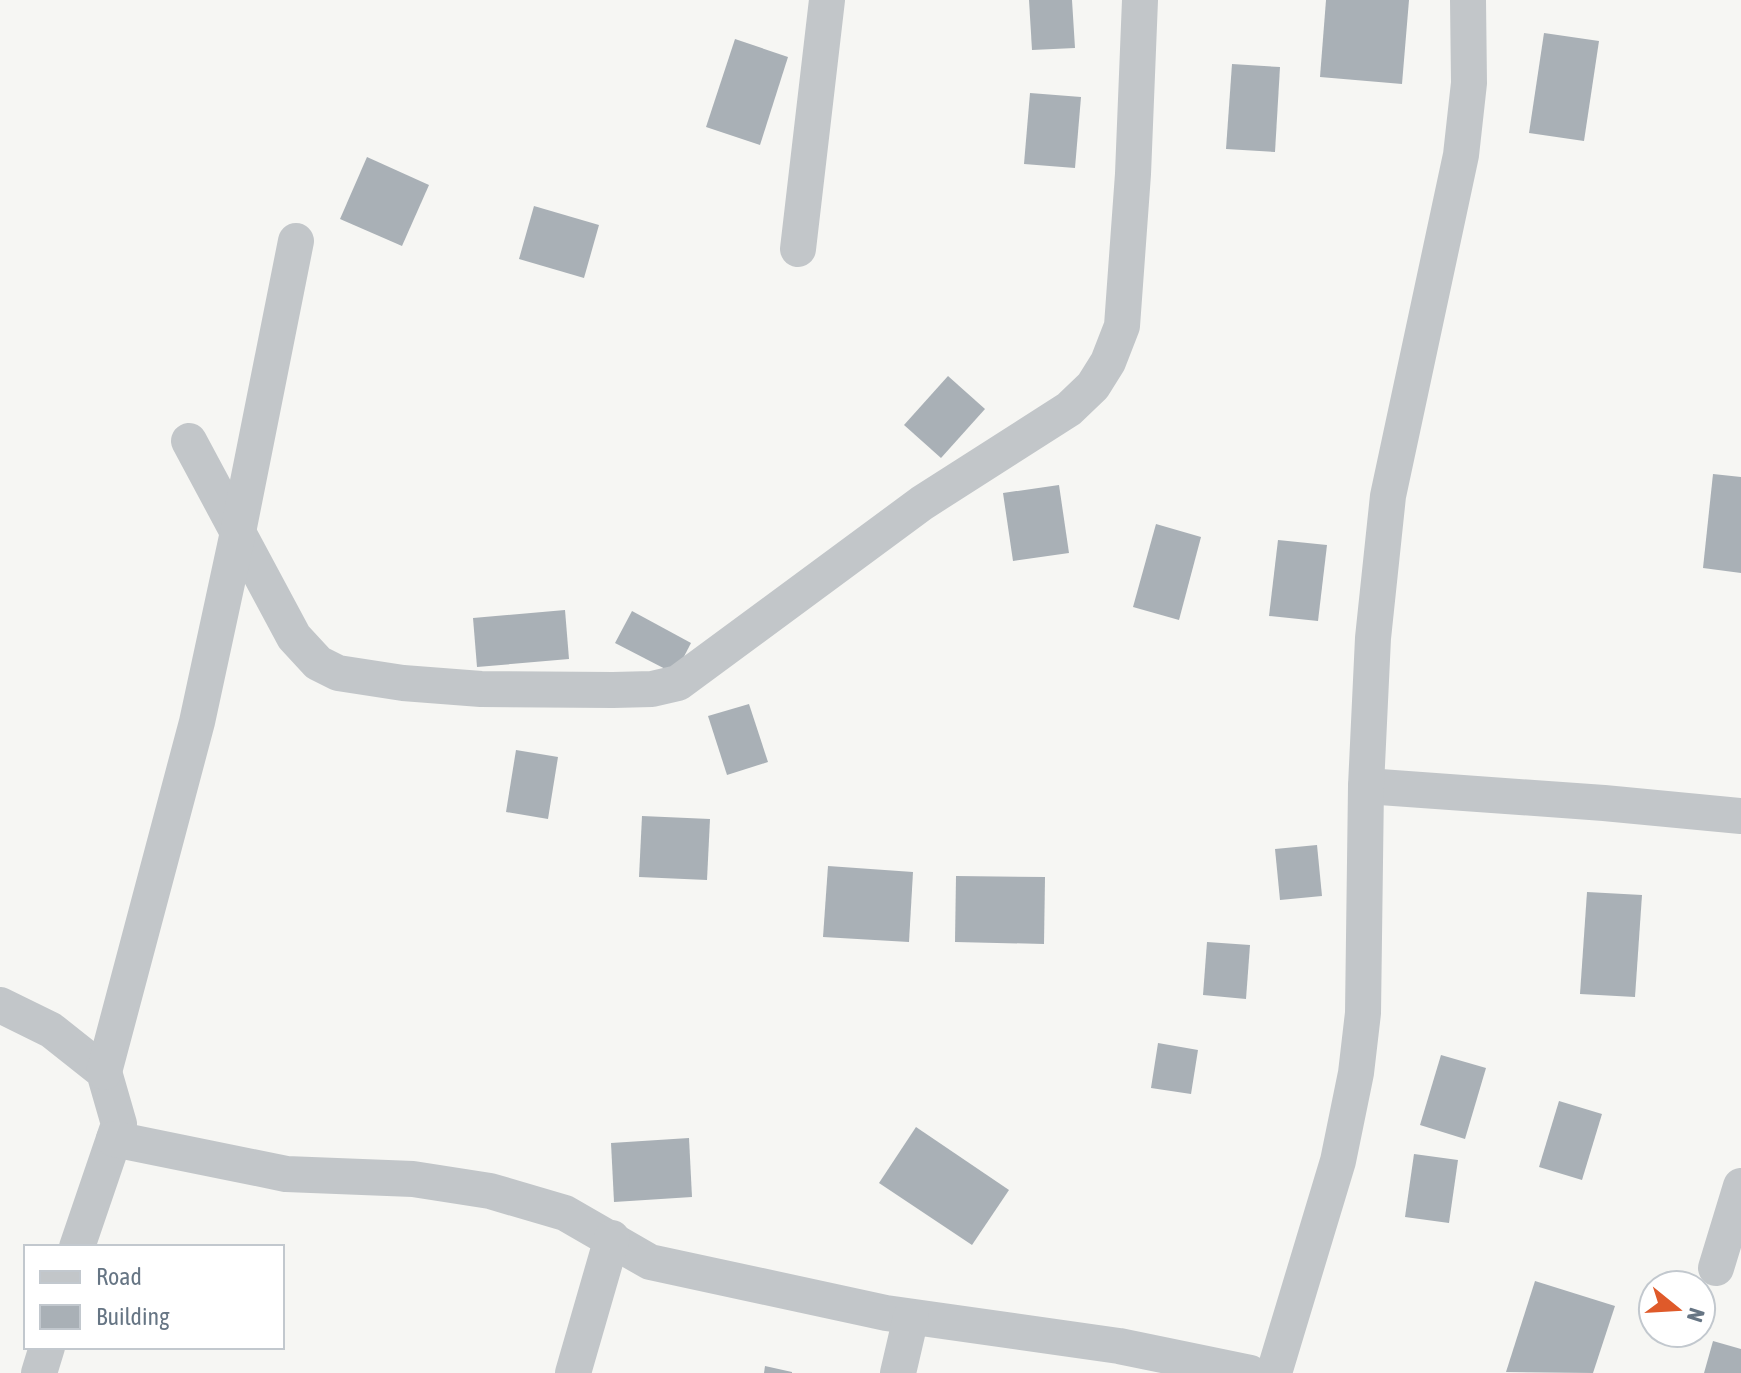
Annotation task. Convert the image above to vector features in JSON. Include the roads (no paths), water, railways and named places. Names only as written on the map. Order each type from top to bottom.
[{"type":"street","points":[[798,249],[827,0]]},
{"type":"street","points":[[189,441],[294,637],[318,663],[338,673],[403,683],[481,689],[626,690],[652,689],[678,683],[922,503],[1069,409],[1093,386],[1108,362],[1122,326],[1133,174],[1140,0]]},
{"type":"street","points":[[1274,1373],[1338,1161],[1356,1073],[1363,1013],[1366,786],[1373,638],[1388,496],[1461,155],[1469,83],[1468,0]]},
{"type":"street","points":[[78,1245],[119,1124],[104,1072],[197,722],[296,241]]},
{"type":"street","points":[[1366,786],[1741,816]]},
{"type":"street","points":[[0,1005],[51,1030],[104,1072]]},
{"type":"street","points":[[114,1139],[286,1174],[413,1179],[490,1191],[565,1213],[650,1262],[911,1317],[1119,1346],[1250,1373]]},
{"type":"street","points":[[1716,1268],[1741,1186]]},
{"type":"street","points":[[573,1373],[612,1238]]},
{"type":"street","points":[[898,1373],[911,1317]]},
{"type":"street","points":[[39,1373],[46,1349]]}]
